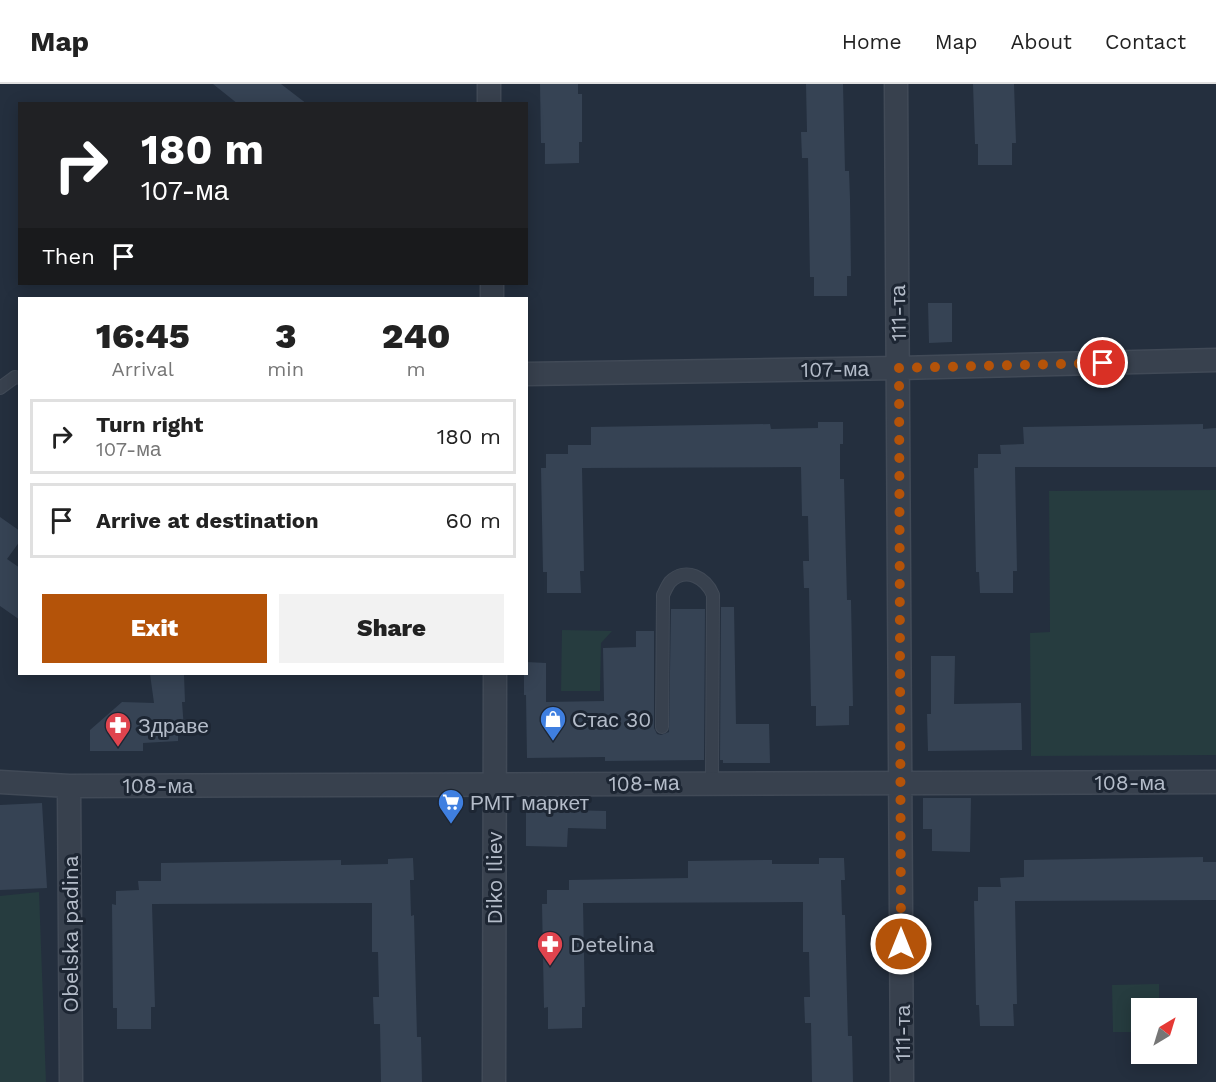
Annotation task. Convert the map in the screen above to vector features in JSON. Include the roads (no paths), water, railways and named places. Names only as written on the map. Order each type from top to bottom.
[{"type":"street","points":[[489,84],[489,102]]},
{"type":"street","name":"111-та","points":[[896,84],[902,1082]]},
{"type":"street","name":"107-ма","points":[[528,374],[1216,360]]},
{"type":"street","name":"Diko Iliev","points":[[494,1082],[495,675]]},
{"type":"street","name":"108-ма","points":[[0,782],[69,786],[1216,782]]},
{"type":"street","name":"Obelska padina","points":[[69,786],[71,1082]]},
{"type":"lane","points":[[0,388],[15,377],[18,378]]},
{"type":"lane","points":[[662,727],[663,595],[669,583],[678,577],[689,575],[700,578],[708,584],[713,595],[712,783]]},
{"type":"place","name":"Стас 30","points":[[553,742]]},
{"type":"place","name":"Здраве","points":[[118,748]]},
{"type":"place","name":"РМТ маркет","points":[[451,825]]},
{"type":"place","name":"Detelina","points":[[550,967]]}]
